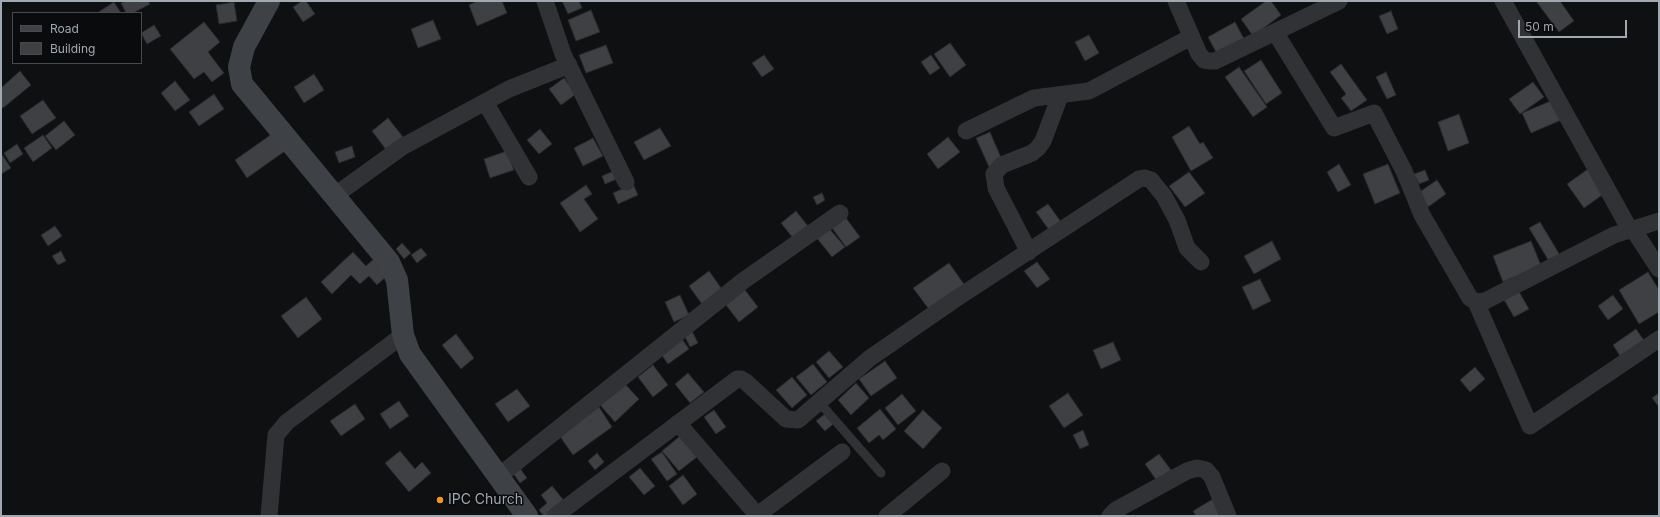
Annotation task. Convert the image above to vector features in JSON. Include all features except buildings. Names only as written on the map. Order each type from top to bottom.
[{"type":"street","points":[[269,1],[244,47],[239,66],[242,84],[389,262],[397,280],[402,335],[410,354],[527,516]]},
{"type":"street","points":[[545,1],[563,54],[626,182]]},
{"type":"street","points":[[1176,1],[1199,54],[1204,60],[1215,61],[1339,1]]},
{"type":"street","points":[[1503,1],[1632,230],[1659,269]]},
{"type":"street","points":[[1275,32],[1334,128],[1374,113],[1404,171],[1422,215],[1470,298],[1476,302],[1530,426],[1659,339]]},
{"type":"street","points":[[966,131],[1034,98],[1060,96],[1089,91],[1191,37]]},
{"type":"street","points":[[334,196],[402,146],[509,89],[569,65]]},
{"type":"street","points":[[1029,252],[996,188],[994,174],[1002,165],[1032,153],[1038,148],[1043,141],[1060,96]]},
{"type":"street","points":[[485,102],[529,177]]},
{"type":"street","points":[[556,516],[736,379],[741,379],[746,382],[786,420],[798,420],[870,358],[954,300],[1139,179],[1145,178],[1151,180],[1164,196],[1177,220],[1187,248],[1201,262]]},
{"type":"street","points":[[499,476],[743,280],[840,213]]},
{"type":"street","points":[[1476,302],[1484,301],[1614,235],[1659,221]]},
{"type":"street","points":[[269,516],[276,435],[287,422],[402,335]]},
{"type":"street","points":[[678,423],[757,516],[842,452]]},
{"type":"street","points":[[1110,516],[1116,510],[1187,471],[1197,468],[1206,470],[1212,477],[1228,516]]},
{"type":"street","points":[[887,516],[942,471]]},
{"type":"lane","points":[[819,402],[881,473]]},
{"type":"place","name":"IPC Church","points":[[440,500]]}]
